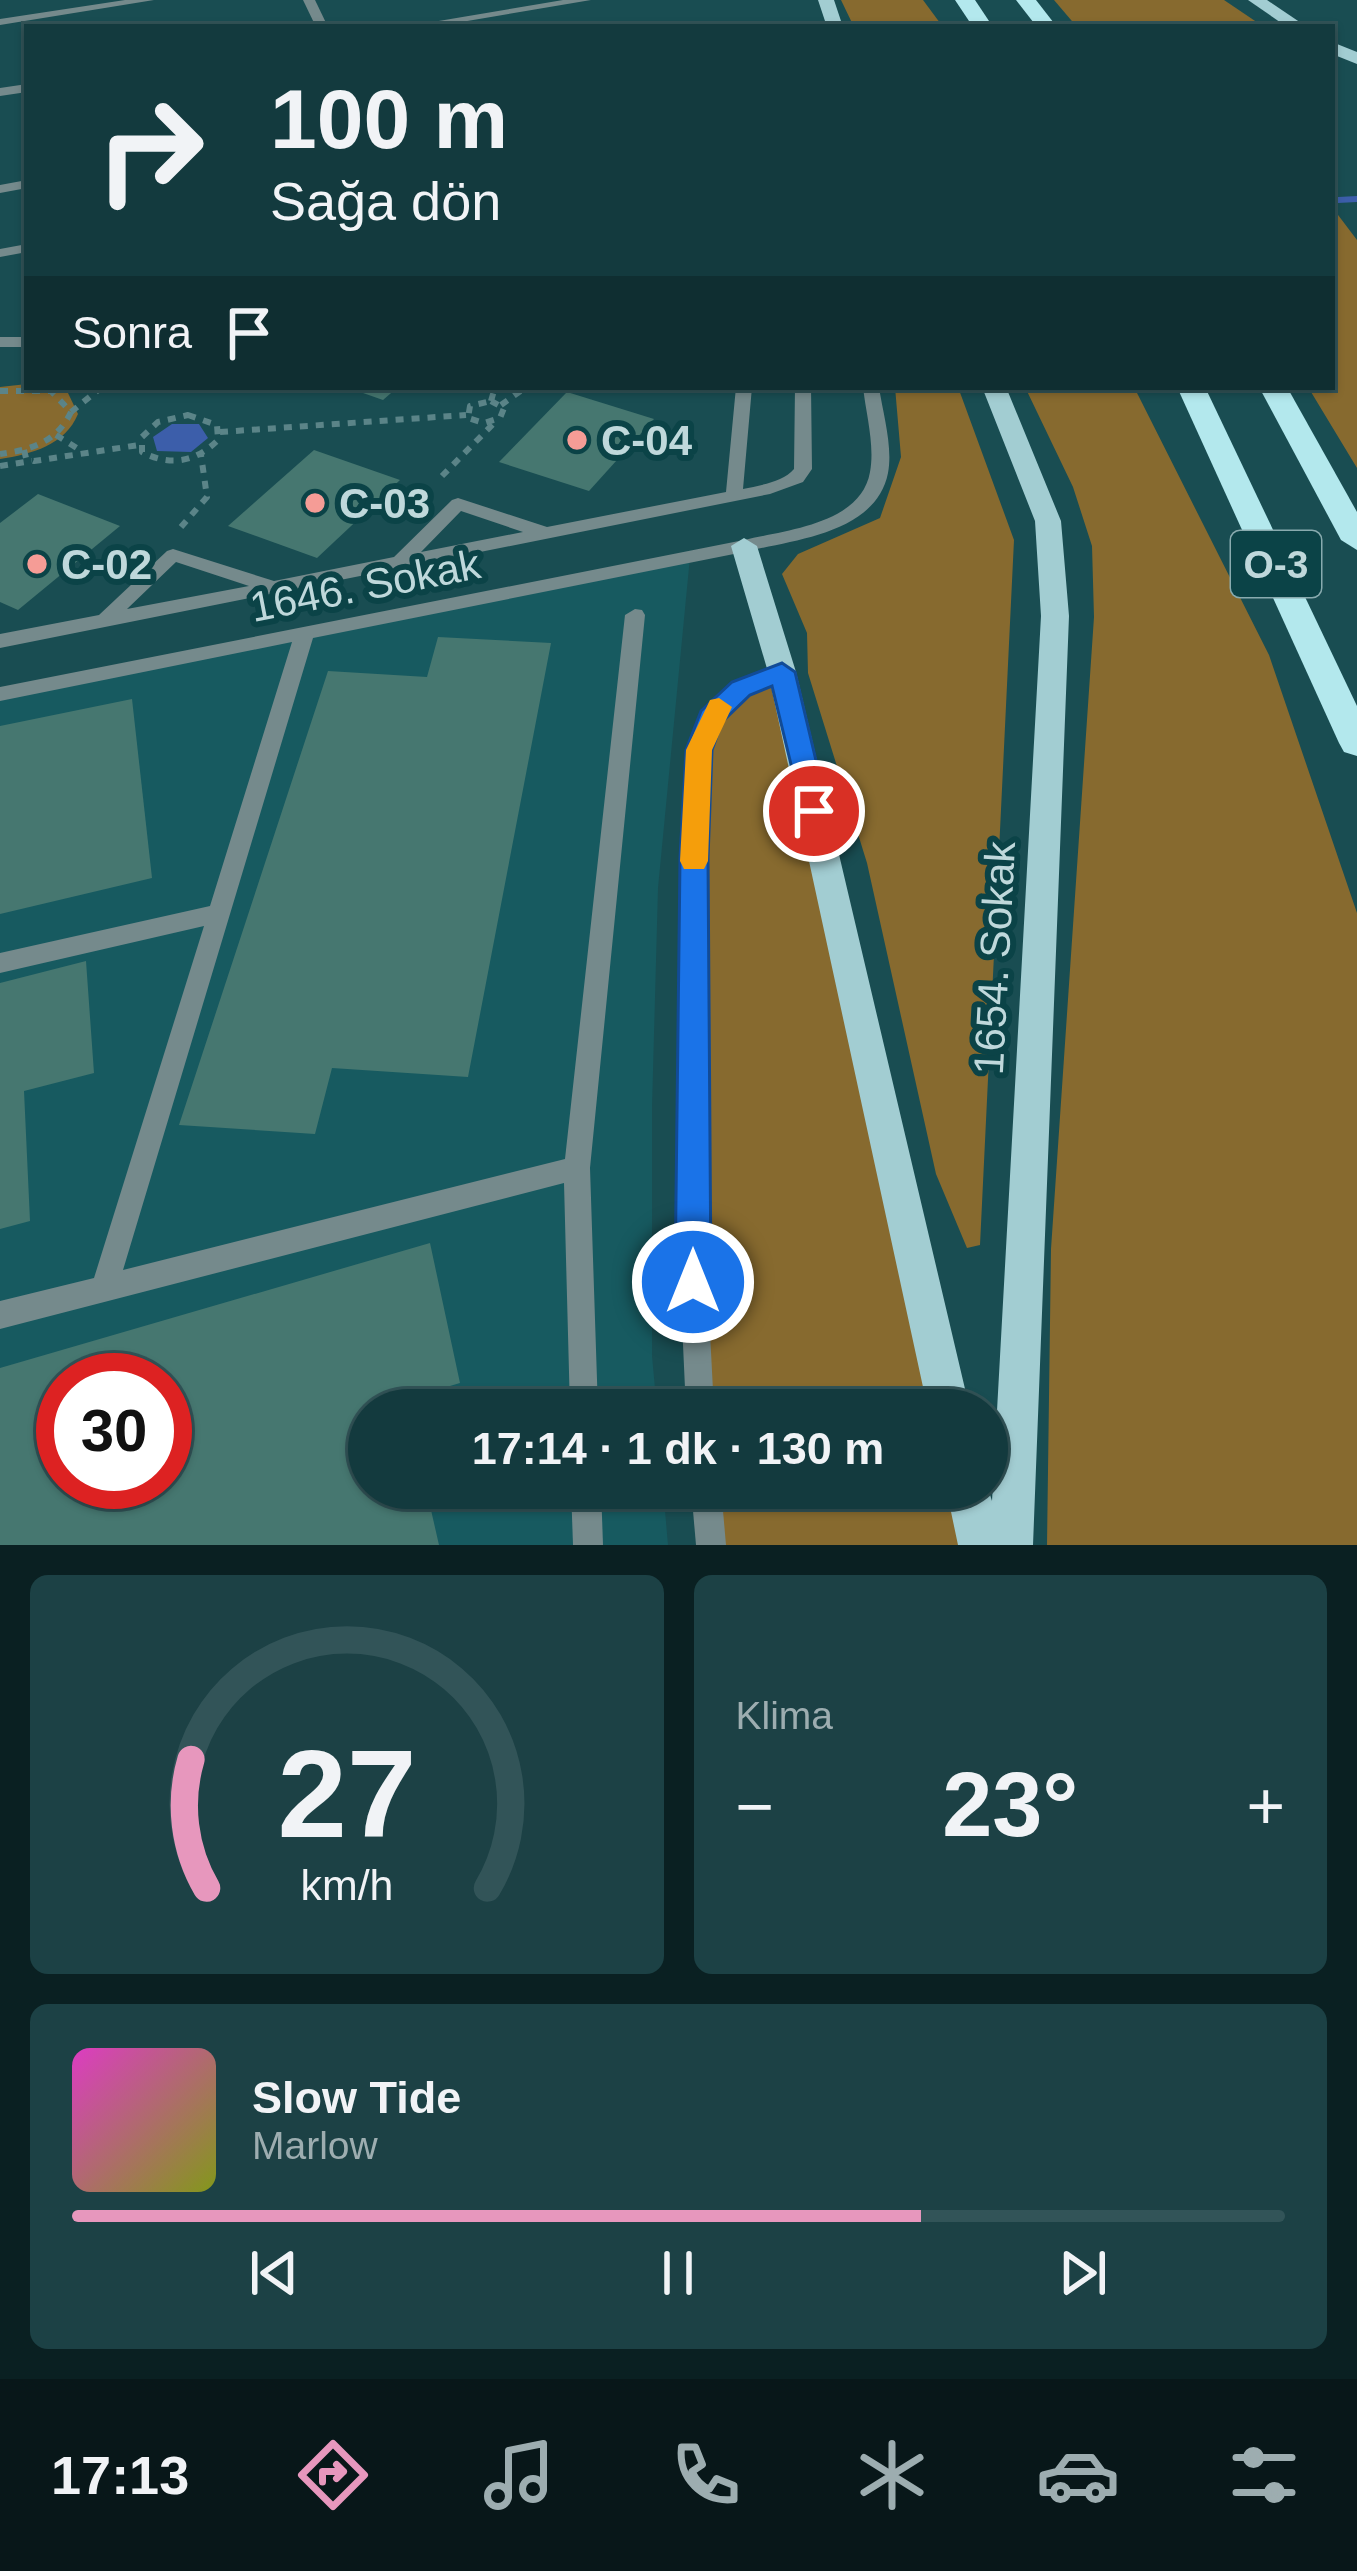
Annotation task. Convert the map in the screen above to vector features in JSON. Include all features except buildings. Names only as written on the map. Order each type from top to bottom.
[{"type":"highway","points":[[1026,0],[1045,24]]},
{"type":"highway","name":"O-3","points":[[1192,390],[1357,743]]},
{"type":"highway","name":"O-3","points":[[1275,390],[1357,540]]},
{"type":"main road","points":[[1256,0],[1294,24]]},
{"type":"main road","name":"1654. Sokak","points":[[995,390],[1048,521],[1055,616],[1011,1545]]},
{"type":"main road","points":[[744,546],[782,672],[945,1389]]},
{"type":"main road","points":[[972,1509],[980,1545]]},
{"type":"street","points":[[0,22],[148,0]]},
{"type":"street","points":[[429,24],[585,0]]},
{"type":"street","points":[[734,496],[744,390]]},
{"type":"street","points":[[0,640],[783,485],[803,469],[803,390]]},
{"type":"street","name":"1646. Sokak","points":[[0,694],[744,546],[817,526],[867,501],[876,486],[879,461],[871,390]]},
{"type":"street","points":[[401,562],[458,504],[546,533]]},
{"type":"street","points":[[106,620],[173,555],[272,587]]},
{"type":"street","points":[[583,1389],[577,1168],[635,614]]},
{"type":"street","points":[[105,1286],[305,633]]},
{"type":"street","points":[[698,1389],[693,1329],[694,858],[699,750],[710,718],[723,702],[741,688],[782,672]]},
{"type":"street","points":[[0,963],[216,914]]},
{"type":"street","points":[[0,1315],[577,1168]]},
{"type":"street","points":[[587,1509],[588,1545]]},
{"type":"street","points":[[708,1509],[711,1545]]},
{"type":"path","points":[[49,390],[58,393],[71,412]]},
{"type":"path","points":[[1,458],[56,435],[71,412],[98,390]]},
{"type":"path","points":[[491,401],[494,390]]},
{"type":"path","points":[[501,405],[522,390]]},
{"type":"path","points":[[439,479],[505,411],[491,401],[472,404],[466,415]]},
{"type":"path","points":[[220,432],[466,415],[477,423],[496,421]]},
{"type":"path","points":[[139,446],[145,431],[176,416],[209,419],[220,432]]},
{"type":"path","points":[[1,458],[34,460],[139,446],[160,461],[201,455],[212,448],[220,432]]},
{"type":"path","points":[[56,435],[86,452]]},
{"type":"path","points":[[24,450],[26,458],[34,460]]},
{"type":"path","points":[[173,555],[158,550],[207,496],[201,455]]},
{"type":"shaded area","points":[[841,0],[923,0],[941,24],[853,24]]},
{"type":"shaded area","points":[[1054,0],[1224,0],[1260,24],[1074,24]]},
{"type":"shaded area","points":[[1335,211],[1357,240],[1357,468],[1310,390],[1335,390]]},
{"type":"shaded area","points":[[24,384],[24,390],[68,393],[78,414],[56,441],[0,459],[0,387]]},
{"type":"shaded area","points":[[895,390],[959,390],[1014,540],[980,1245],[967,1248],[936,1174],[867,863],[808,673],[807,633],[782,574],[798,554],[880,518],[901,457]]},
{"type":"shaded area","points":[[1026,390],[1136,390],[1269,655],[1357,913],[1357,1545],[1047,1545],[1051,1249],[1094,617],[1092,546],[1073,487]]},
{"type":"shaded area","points":[[690,557],[658,888],[652,1107],[655,1389],[348,1389],[348,1509],[665,1509],[668,1545],[0,1545],[0,695]]},
{"type":"shaded area","points":[[782,672],[944,1389],[700,1389],[694,858],[710,718]]},
{"type":"shaded area","points":[[708,1509],[972,1509],[980,1545],[711,1545]]},
{"type":"water","points":[[172,424],[199,424],[208,438],[191,452],[157,451],[153,437]]},
{"type":"waterway","points":[[1338,200],[1357,199]]},
{"type":"slow traffic","points":[[694,861],[699,750],[719,707]]},
{"type":"place","name":"C-04","points":[[577,440]]},
{"type":"place","name":"C-03","points":[[315,503]]},
{"type":"place","name":"C-02","points":[[37,564]]},
{"type":"route","points":[[693,1282],[694,858],[699,750],[710,718],[741,688],[782,672],[814,811]]}]
